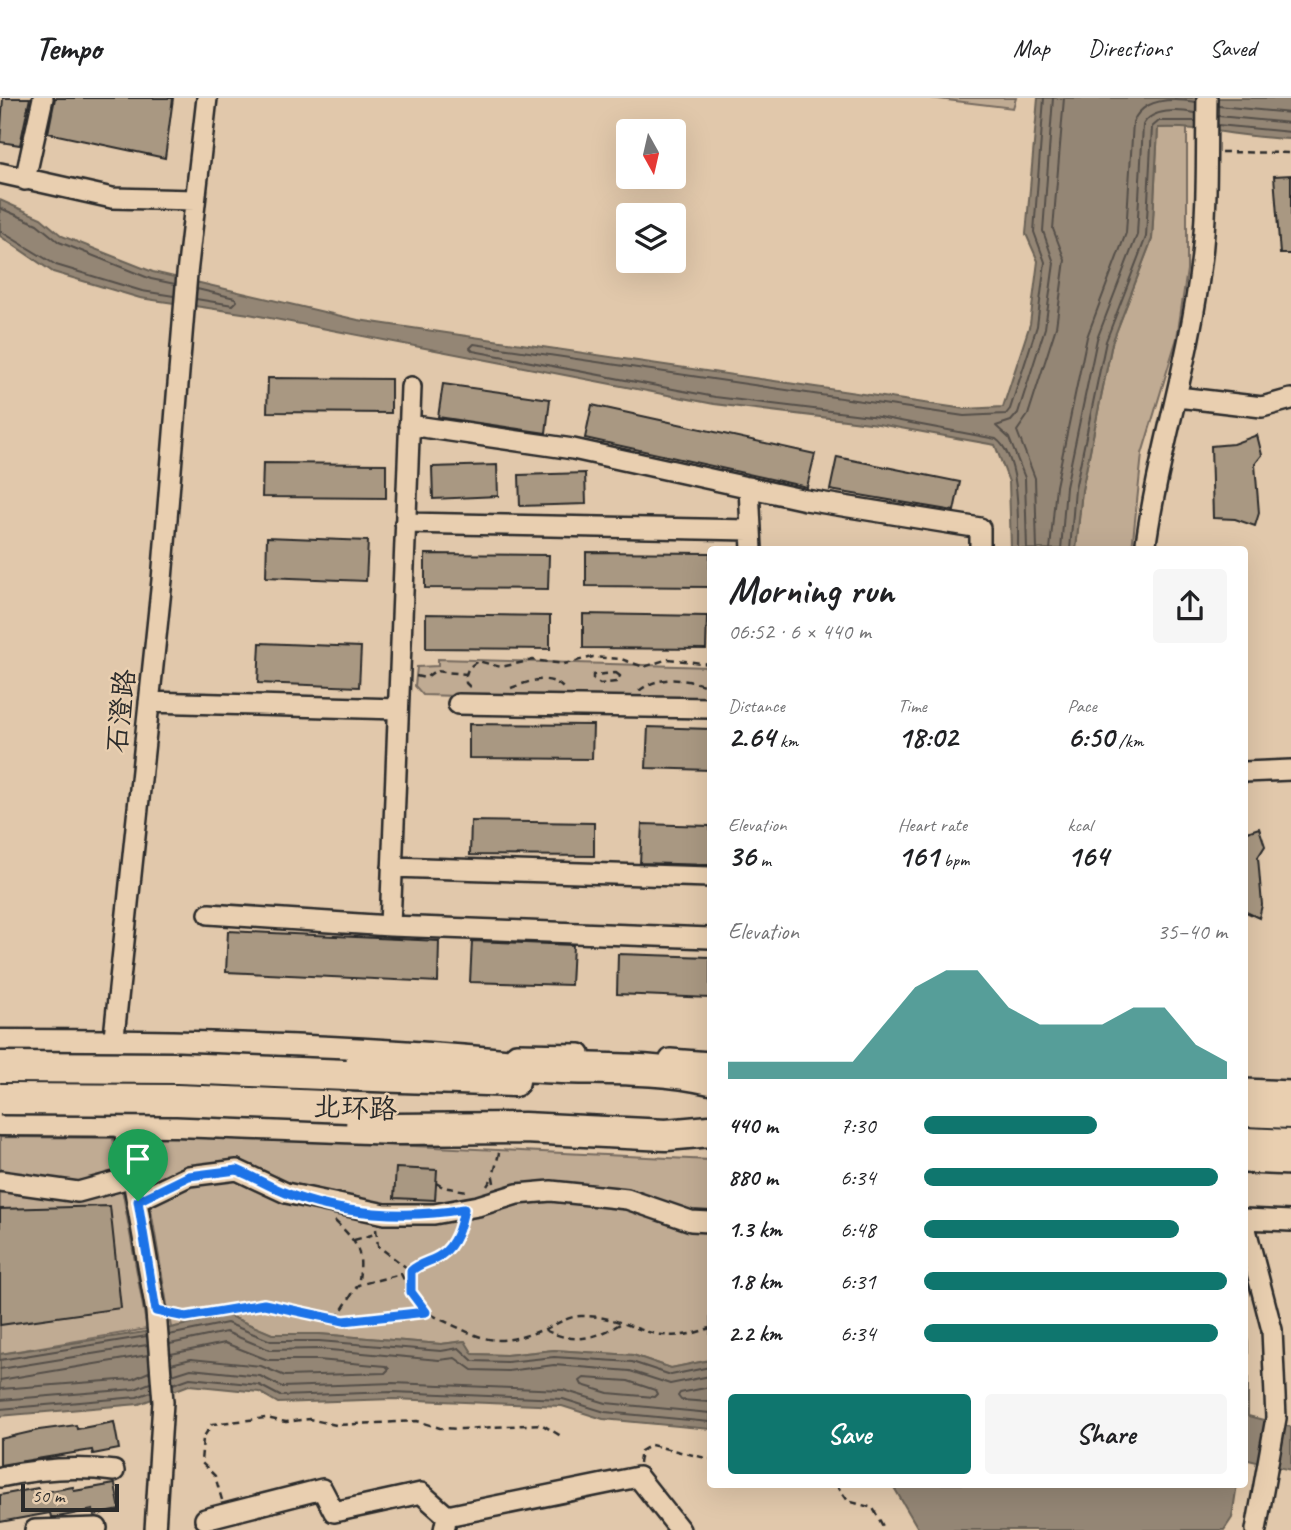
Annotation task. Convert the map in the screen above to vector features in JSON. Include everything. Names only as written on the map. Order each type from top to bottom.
[{"type":"highway","points":[[0,1045],[113,1046],[470,1058],[527,1066],[671,1070],[707,1078]]},
{"type":"highway","name":"北环路","points":[[0,1067],[178,1068],[707,1089]]},
{"type":"highway","name":"北环路","points":[[0,1099],[177,1100],[707,1122]]},
{"type":"highway","points":[[1248,1111],[1291,1113]]},
{"type":"highway","points":[[0,1120],[122,1120],[395,1129],[524,1128],[666,1135],[707,1131]]},
{"type":"highway","points":[[1248,1143],[1291,1145]]},
{"type":"street","points":[[25,180],[43,98]]},
{"type":"street","name":"石澄路","points":[[155,1530],[163,1402],[156,1319],[138,1201],[122,1120],[113,1046],[149,702],[183,316],[206,98]]},
{"type":"street","points":[[1146,546],[1154,482],[1178,397],[1201,262],[1207,98]]},
{"type":"street","points":[[0,173],[112,198],[195,200]]},
{"type":"street","points":[[390,926],[411,387]]},
{"type":"street","points":[[1178,397],[1262,407],[1291,399]]},
{"type":"street","points":[[409,425],[573,449],[749,488],[980,528],[980,546]]},
{"type":"street","points":[[749,488],[752,546]]},
{"type":"street","points":[[405,523],[750,530]]},
{"type":"street","points":[[149,702],[398,709]]},
{"type":"street","points":[[458,705],[707,708]]},
{"type":"street","points":[[1248,772],[1291,771]]},
{"type":"street","points":[[392,867],[707,877]]},
{"type":"street","points":[[209,914],[390,926],[707,938]]},
{"type":"street","points":[[470,1058],[529,1051],[707,1062]]},
{"type":"street","points":[[1248,1089],[1291,1091]]},
{"type":"street","name":"北环路","points":[[395,1129],[503,1139],[707,1146]]},
{"type":"street","points":[[1248,1163],[1291,1165]]},
{"type":"street","points":[[138,1201],[189,1176],[237,1170],[286,1193],[384,1214],[435,1214],[467,1200],[499,1200],[551,1191],[615,1197],[691,1221],[707,1222]]},
{"type":"street","points":[[0,1181],[78,1192],[133,1177]]},
{"type":"street","points":[[1248,1221],[1291,1221]]},
{"type":"street","points":[[1248,1237],[1272,1330],[1276,1418],[1256,1530]]},
{"type":"street","points":[[0,1476],[74,1468],[114,1471]]},
{"type":"street","points":[[205,1519],[323,1489],[334,1512],[421,1493],[446,1523],[638,1477],[680,1530]]},
{"type":"street","points":[[35,1530],[97,1528]]},
{"type":"path","points":[[1206,148],[1291,153]]},
{"type":"path","points":[[472,689],[466,683],[466,674],[469,667],[478,661],[501,667],[533,660],[565,664],[593,657],[621,659],[644,667],[668,659],[707,664]]},
{"type":"path","points":[[400,670],[425,678],[435,671],[466,674]]},
{"type":"path","points":[[616,673],[620,676],[616,682],[600,684],[593,679],[593,675],[616,673]]},
{"type":"path","points":[[503,690],[538,679],[560,684],[579,705]]},
{"type":"path","points":[[633,707],[637,692],[659,681],[676,679],[707,686]]},
{"type":"path","points":[[478,1189],[487,1186],[493,1177],[503,1139]]},
{"type":"path","points":[[493,1177],[499,1200]]},
{"type":"path","points":[[411,1292],[411,1271],[419,1263],[442,1255],[454,1240],[467,1200],[436,1183]]},
{"type":"path","points":[[384,1214],[375,1234],[378,1246],[389,1258],[411,1271]]},
{"type":"path","points":[[332,1218],[354,1240],[362,1260],[358,1285],[335,1319]]},
{"type":"path","points":[[354,1240],[375,1234]]},
{"type":"path","points":[[358,1285],[401,1274],[426,1312],[471,1336],[491,1342],[544,1330],[559,1321],[581,1315],[652,1335],[675,1337],[707,1329]]},
{"type":"path","points":[[156,1319],[186,1317],[264,1304],[335,1319],[371,1319],[426,1312]]},
{"type":"path","points":[[544,1330],[556,1335],[588,1340],[620,1324]]},
{"type":"path","points":[[226,1514],[215,1476],[201,1462],[203,1438],[212,1424],[265,1418],[286,1422],[309,1419],[336,1424],[417,1421],[440,1428],[462,1429],[541,1424],[561,1436]]},
{"type":"path","points":[[638,1477],[640,1451],[651,1446],[707,1458]]},
{"type":"path","points":[[839,1488],[848,1501],[873,1508],[885,1530]]},
{"type":"shaded area","points":[[930,98],[1016,98],[1013,108]]},
{"type":"shaded area","points":[[1187,127],[1187,270],[1177,338],[1142,454],[1132,546],[1076,546],[1082,490],[1112,343],[1152,239],[1158,128]]},
{"type":"shaded area","points":[[438,659],[707,667],[707,703],[423,695],[415,686],[417,667],[438,666]]},
{"type":"shaded area","points":[[138,1133],[707,1160],[707,1361],[671,1368],[633,1355],[554,1350],[506,1355],[473,1354],[464,1341],[441,1344],[319,1334],[272,1334],[227,1315],[171,1328]]},
{"type":"shaded area","points":[[0,1137],[113,1138],[147,1329],[0,1354]]},
{"type":"water","points":[[1038,98],[1291,98],[1291,139],[1158,128],[1152,239],[1112,343],[1082,490],[1076,546],[1011,546],[1009,482],[995,445],[878,424],[714,404],[249,314],[140,298],[53,272],[0,236],[0,200],[41,218],[62,236],[153,272],[358,320],[965,409],[1003,407],[1030,324],[1038,261],[1026,234]]},
{"type":"water","points":[[227,1315],[272,1334],[319,1334],[441,1344],[465,1341],[473,1354],[506,1355],[554,1350],[633,1355],[671,1368],[707,1361],[707,1429],[603,1419],[562,1406],[393,1399],[278,1403],[259,1392],[189,1385],[139,1404],[0,1416],[0,1354],[171,1328]]},
{"type":"water","points":[[1248,1416],[1291,1427],[1291,1470],[1248,1460]]},
{"type":"water","points":[[894,1488],[1236,1488],[1232,1518],[1224,1530],[919,1530]]},
{"type":"building","points":[[3,98],[30,98],[20,145],[0,142]]},
{"type":"building","points":[[55,98],[173,98],[165,158],[48,133]]},
{"type":"building","points":[[1291,175],[1291,254],[1280,254],[1274,176]]},
{"type":"building","points":[[268,378],[391,379],[391,413],[267,412]]},
{"type":"building","points":[[443,384],[550,399],[546,433],[438,417]]},
{"type":"building","points":[[592,405],[815,454],[807,487],[585,438]]},
{"type":"building","points":[[1257,435],[1262,455],[1255,464],[1259,513],[1255,526],[1235,519],[1213,518],[1211,446],[1233,444]]},
{"type":"building","points":[[837,457],[960,482],[954,511],[830,490]]},
{"type":"building","points":[[263,463],[386,464],[386,498],[262,497]]},
{"type":"building","points":[[497,465],[498,496],[433,499],[432,467]]},
{"type":"building","points":[[585,473],[586,504],[520,506],[519,475]]},
{"type":"building","points":[[267,537],[368,541],[366,581],[266,577]]},
{"type":"building","points":[[586,552],[707,553],[707,587],[586,586]]},
{"type":"building","points":[[425,554],[549,555],[548,589],[425,588]]},
{"type":"building","points":[[426,614],[550,616],[550,649],[426,648]]},
{"type":"building","points":[[583,614],[707,616],[706,649],[583,648]]},
{"type":"building","points":[[260,643],[361,647],[359,687],[258,683]]},
{"type":"building","points":[[469,724],[593,725],[592,759],[469,758]]},
{"type":"building","points":[[648,727],[707,729],[707,770],[646,768]]},
{"type":"building","points":[[471,821],[594,823],[594,856],[470,855]]},
{"type":"building","points":[[642,824],[707,826],[707,865],[640,863]]},
{"type":"building","points":[[1259,828],[1265,846],[1258,857],[1262,905],[1259,918],[1248,913],[1248,832]]},
{"type":"building","points":[[228,931],[439,941],[438,982],[226,972]]},
{"type":"building","points":[[472,941],[573,945],[571,985],[470,982]]},
{"type":"building","points":[[618,954],[707,957],[707,998],[617,994]]},
{"type":"building","points":[[396,1168],[437,1170],[435,1200],[394,1198]]},
{"type":"building","points":[[110,1206],[121,1308],[0,1325],[0,1209]]},
{"type":"building","points":[[114,1422],[119,1449],[93,1454],[92,1450],[0,1465],[0,1439],[39,1430],[76,1425],[77,1429]]},
{"type":"building","points":[[115,1484],[120,1510],[94,1515],[93,1510],[58,1517],[51,1517],[50,1513],[0,1522],[0,1495],[38,1488],[39,1493],[73,1487],[74,1491]]},
{"type":"route","points":[[237,1170],[286,1193],[361,1212],[435,1214],[464,1209],[454,1240],[442,1255],[419,1263],[411,1271],[411,1292],[426,1312],[344,1321],[281,1310],[264,1304],[186,1317],[156,1311],[138,1201],[189,1176],[237,1170]]}]
